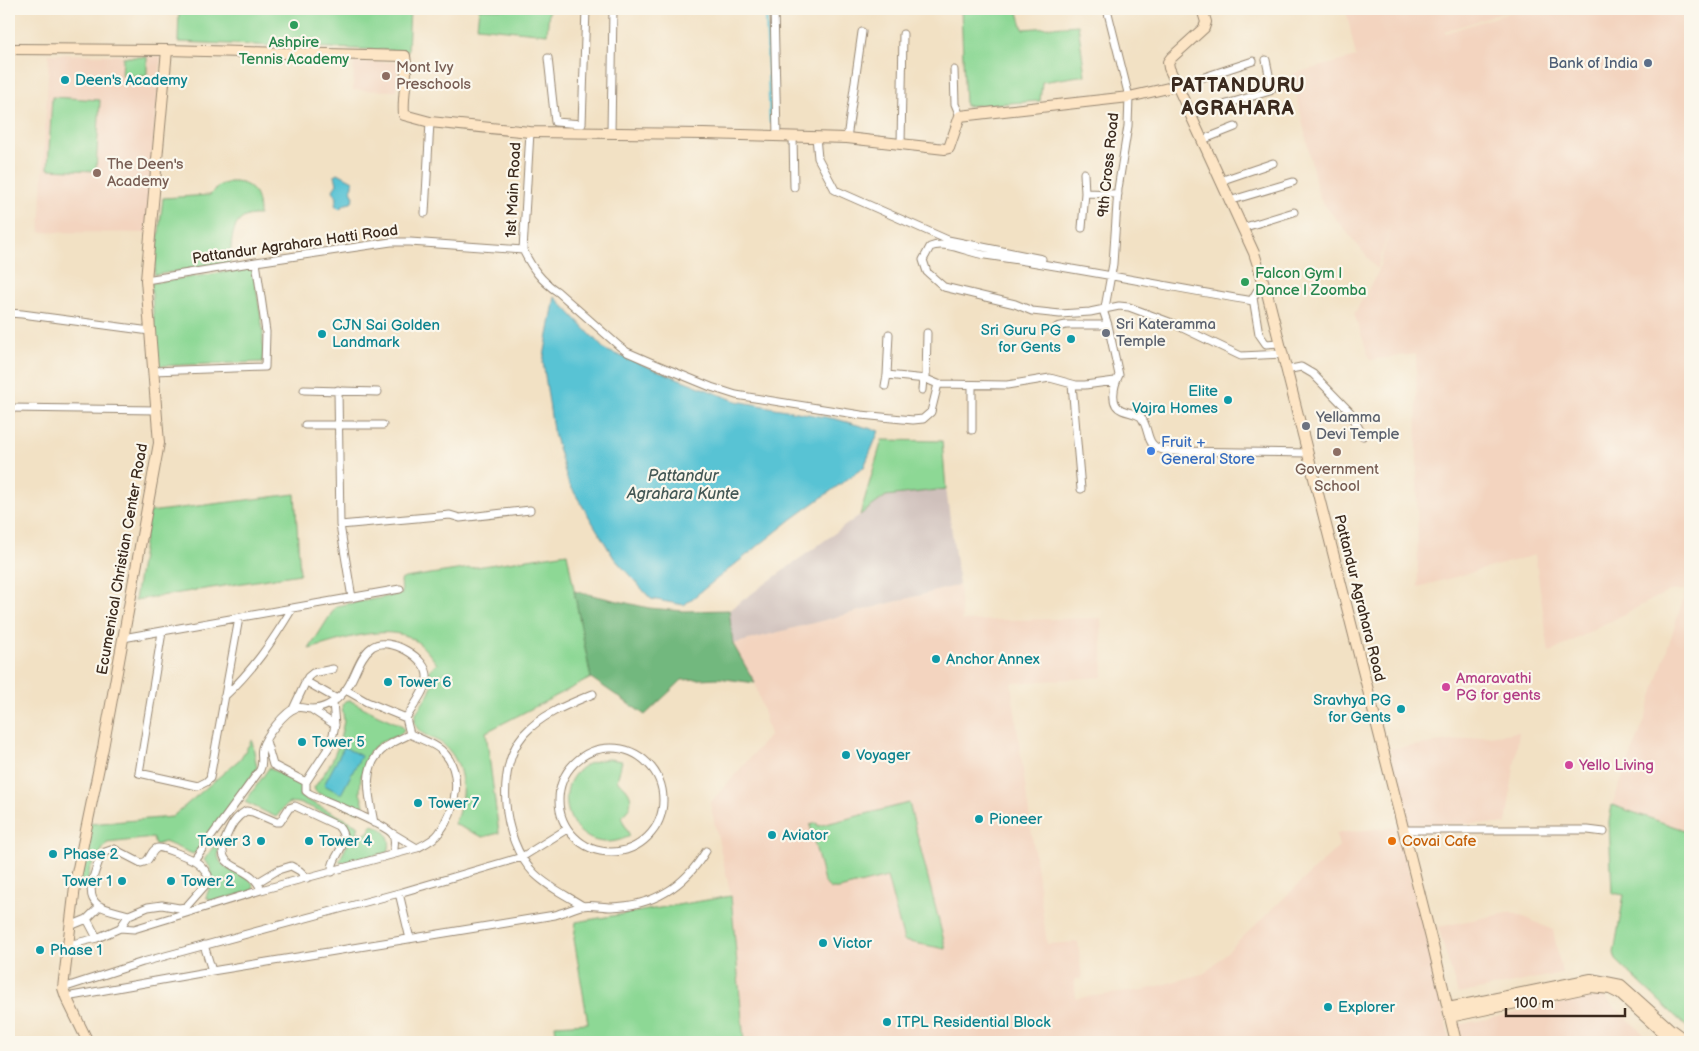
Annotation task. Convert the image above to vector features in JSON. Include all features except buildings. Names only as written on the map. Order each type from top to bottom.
[{"type":"street","points":[[9,49],[167,50],[405,56],[407,64],[402,104],[404,115],[430,122],[530,132],[568,128],[582,124],[586,9]]},
{"type":"street","points":[[611,132],[613,9]]},
{"type":"street","points":[[774,9],[777,135]]},
{"type":"street","name":"9th Cross Road","points":[[1107,9],[1129,97],[1128,126],[1118,194],[1113,264],[1104,308],[1119,375],[1116,381]]},
{"type":"street","name":"Pattandur Agrahara Road","points":[[1202,9],[1206,22],[1204,28],[1168,62],[1190,115],[1254,253],[1265,286],[1404,830],[1456,1042]]},
{"type":"street","points":[[847,138],[862,32]]},
{"type":"street","points":[[901,144],[903,34]]},
{"type":"street","name":"Ecumenical Christian Center Road","points":[[65,993],[68,945],[76,878],[103,748],[159,443],[146,280],[167,50]]},
{"type":"street","points":[[548,58],[555,122],[568,128],[611,132],[847,138],[945,149],[949,148],[960,116],[955,104],[954,70]]},
{"type":"street","points":[[1190,115],[1252,97],[1272,89],[1266,60]]},
{"type":"street","points":[[960,116],[1129,97],[1177,86],[1253,61]]},
{"type":"street","points":[[425,213],[430,122]]},
{"type":"street","points":[[1202,140],[1235,127]]},
{"type":"street","name":"1st Main Road","points":[[523,250],[530,132]]},
{"type":"street","points":[[793,137],[794,187]]},
{"type":"street","points":[[816,137],[818,158],[835,190],[948,240],[1042,259]]},
{"type":"street","points":[[1220,181],[1273,163]]},
{"type":"street","points":[[1082,228],[1085,192],[1084,173]]},
{"type":"street","points":[[1229,200],[1293,182]]},
{"type":"street","points":[[1085,192],[1118,194]]},
{"type":"street","points":[[1242,228],[1294,212]]},
{"type":"street","name":"Pattandur Agrahara Hatti Road","points":[[146,280],[391,242],[523,250]]},
{"type":"street","points":[[1253,301],[974,254],[941,244],[930,247],[923,260],[927,272],[944,287],[1015,304],[1032,310],[1060,314],[1090,312],[1119,306],[1129,307],[1172,323],[1240,356],[1282,354]]},
{"type":"street","points":[[523,250],[540,278],[619,346],[642,359],[711,387],[736,395],[861,415],[914,420],[923,419],[931,412],[938,384]]},
{"type":"street","points":[[153,372],[265,367],[266,332],[256,262]]},
{"type":"street","points":[[1265,286],[1257,291],[1253,298],[1259,334],[1266,344],[1280,343]]},
{"type":"street","points":[[9,313],[150,331]]},
{"type":"street","points":[[1057,327],[1066,325],[1108,325]]},
{"type":"street","points":[[922,390],[927,333]]},
{"type":"street","points":[[885,386],[889,334]]},
{"type":"street","points":[[1286,370],[1302,367],[1313,374],[1350,412],[1363,436]]},
{"type":"street","points":[[887,375],[924,379],[938,384],[972,385],[1016,385],[1044,378],[1058,379],[1072,384],[1090,385],[1116,381],[1114,397],[1116,405],[1121,410],[1141,417],[1150,442],[1157,448],[1168,450],[1308,453]]},
{"type":"street","points":[[1072,384],[1080,489]]},
{"type":"street","points":[[972,385],[972,430]]},
{"type":"street","points":[[304,390],[378,392]]},
{"type":"street","points":[[338,390],[340,525],[352,598]]},
{"type":"street","points":[[9,408],[157,410]]},
{"type":"street","points":[[305,424],[383,425]]},
{"type":"street","points":[[340,525],[450,514],[460,518],[530,510]]},
{"type":"street","points":[[123,638],[400,589]]},
{"type":"street","points":[[224,697],[242,680],[267,650],[292,609]]},
{"type":"street","points":[[162,632],[138,773],[198,786],[210,778],[238,618]]},
{"type":"street","points":[[68,945],[97,938],[120,928],[134,929],[261,890],[417,848],[438,834],[454,800],[456,789],[450,762],[441,750],[410,734],[406,718],[426,684],[426,669],[422,663],[411,653],[399,647],[383,644],[372,646],[346,690],[335,701],[311,709]]},
{"type":"street","points":[[194,860],[260,770],[262,748],[276,725],[293,709],[305,681],[313,673],[333,669]]},
{"type":"street","points":[[305,681],[335,701]]},
{"type":"street","points":[[346,690],[367,702],[406,718]]},
{"type":"street","points":[[583,906],[543,882],[531,871],[522,857],[514,842],[509,826],[506,806],[507,780],[513,754],[524,734],[541,719],[593,694]]},
{"type":"street","points":[[335,701],[335,725],[331,744],[306,782],[305,788],[310,794],[374,823],[417,848]]},
{"type":"street","points":[[293,709],[304,707],[311,709],[335,725]]},
{"type":"street","points":[[374,823],[368,789],[369,767],[380,751],[410,734]]},
{"type":"street","points":[[266,741],[272,764],[306,782]]},
{"type":"street","points":[[610,748],[625,750],[640,756],[651,767],[660,782],[663,798],[662,806],[653,830],[641,842],[626,849],[610,852],[593,849],[578,841],[567,829],[560,814],[558,799],[561,783],[568,769],[580,758],[594,750],[610,748]]},
{"type":"street","points":[[236,804],[246,811],[276,822],[280,822],[289,808],[295,806],[338,826],[344,838],[343,846],[331,867],[332,872]]},
{"type":"street","points":[[246,811],[234,820],[222,852],[226,862],[253,876],[261,890]]},
{"type":"street","points":[[65,993],[135,964],[399,894],[522,857],[567,829]]},
{"type":"street","points":[[1404,830],[1588,830],[1604,832]]},
{"type":"street","points":[[392,833],[394,838],[393,854]]},
{"type":"street","points":[[120,928],[129,915],[154,906],[183,908],[189,905],[208,882],[209,879],[206,871],[194,860],[162,848],[156,850],[147,862],[141,864],[114,849],[104,852],[101,855],[91,887],[93,898],[95,903],[100,906],[129,915]]},
{"type":"street","points":[[65,993],[555,915],[583,906],[629,906],[654,899],[673,888],[690,875],[706,851]]},
{"type":"street","points":[[258,882],[278,870],[291,866],[307,878]]},
{"type":"street","points":[[399,894],[410,938]]},
{"type":"street","points":[[70,926],[88,919],[100,906]]},
{"type":"street","points":[[88,919],[97,938]]},
{"type":"street","points":[[204,945],[212,971]]},
{"type":"street","points":[[1449,1013],[1591,979],[1621,985],[1669,1028],[1688,1042]]},
{"type":"street","points":[[1449,1013],[1591,987],[1610,989],[1620,994],[1673,1042]]},
{"type":"street","points":[[65,993],[88,1042]]},
{"type":"shaded area","points":[[1346,9],[1516,9],[1445,31],[1445,33],[1521,9],[1690,9],[1690,832],[1612,805],[1644,722],[1686,590],[1669,591],[1549,653],[1535,555],[1418,587],[1416,354],[1370,360],[1354,314],[1378,272],[1392,220],[1377,269],[1319,198],[1292,74],[1356,57]]},
{"type":"shaded area","name":"The Deen's Academy","points":[[49,54],[161,56],[146,233],[40,232]]},
{"type":"shaded area","points":[[354,61],[398,62],[397,91],[353,90]]},
{"type":"shaded area","points":[[946,489],[959,585],[733,644],[729,610],[886,496]]},
{"type":"shaded area","points":[[959,585],[962,621],[1101,618],[1103,677],[1011,683],[1047,944],[1078,942],[1082,979],[1074,979],[1076,998],[1144,990],[1205,973],[1339,846],[1336,833],[1397,827],[1425,931],[1450,1042],[744,1042],[731,896],[710,803],[770,735],[755,683],[733,644]]},
{"type":"shaded area","points":[[1519,732],[1506,824],[1409,824],[1389,749]]},
{"type":"shaded area","points":[[1512,912],[1553,930],[1562,973],[1458,994],[1438,927]]},
{"type":"shaded area","points":[[1602,995],[1652,1042],[1463,1042],[1458,1025]]},
{"type":"green space","name":"Ashpire Tennis Academy","points":[[179,9],[410,9],[408,51],[178,42]]},
{"type":"green space","points":[[479,9],[549,9],[547,34],[477,27]]},
{"type":"green space","points":[[961,9],[1017,9],[1023,29],[1078,25],[1085,75],[1042,82],[1040,101],[965,106]]},
{"type":"green space","points":[[123,57],[147,57],[147,76],[122,76]]},
{"type":"green space","points":[[52,97],[100,100],[96,171],[48,169]]},
{"type":"green space","points":[[230,182],[244,184],[253,191],[258,201],[259,215],[249,216],[237,224],[232,238],[230,263],[154,275],[163,198],[210,195],[220,185]]},
{"type":"green space","points":[[253,268],[263,330],[263,362],[157,366],[151,283]]},
{"type":"green space","points":[[882,440],[942,441],[946,489],[886,496],[860,515]]},
{"type":"green space","points":[[295,494],[300,574],[135,600],[149,512]]},
{"type":"green space","points":[[567,553],[591,678],[486,732],[499,833],[483,837],[454,824],[461,804],[462,794],[462,783],[457,763],[452,753],[444,745],[423,733],[416,726],[418,710],[432,686],[429,670],[437,664],[426,650],[413,639],[389,633],[361,635],[309,649],[336,606],[402,594],[401,580],[405,578]]},
{"type":"green space","points":[[574,591],[649,608],[684,611],[729,610],[733,644],[755,683],[718,678],[682,680],[645,715],[591,678]]},
{"type":"green space","points":[[349,700],[401,725],[404,729],[401,734],[379,743],[369,752],[361,776],[360,793],[364,805],[357,812],[316,792],[314,788],[331,763],[339,744],[344,721],[342,705],[345,701]]},
{"type":"green space","points":[[252,740],[257,768],[199,849],[193,854],[165,842],[155,845],[153,838],[107,843],[90,868],[87,884],[84,887],[78,888],[89,824],[172,817],[240,759]]},
{"type":"green space","points":[[609,759],[622,761],[617,781],[629,793],[631,803],[621,817],[630,836],[607,842],[589,838],[576,827],[568,811],[567,794],[573,777],[587,765]]},
{"type":"green space","points":[[269,768],[301,784],[302,788],[299,796],[359,826],[357,832],[365,834],[372,825],[377,826],[389,838],[388,852],[344,863],[339,861],[347,845],[349,835],[341,824],[333,819],[313,808],[296,803],[286,805],[276,817],[245,802]]},
{"type":"green space","points":[[909,803],[946,949],[904,941],[887,877],[839,889],[830,888],[824,881],[810,825],[817,823],[818,826]]},
{"type":"green space","points":[[1612,805],[1690,832],[1690,1030],[1616,960],[1614,953],[1624,895],[1612,893],[1609,822]]},
{"type":"green space","points":[[229,825],[218,851],[219,859],[223,865],[249,879],[253,884],[253,891],[212,901],[206,897],[212,875],[210,867],[204,860]]},
{"type":"green space","points":[[731,896],[744,1042],[557,1042],[555,1025],[588,1023],[574,939],[576,922]]},
{"type":"water","points":[[338,173],[353,181],[351,190],[354,197],[351,203],[339,209],[335,205],[337,198],[333,190],[337,184],[335,175]]},
{"type":"water","name":"Pattandur Agrahara Kunte","points":[[555,297],[605,350],[736,401],[836,419],[879,431],[864,467],[792,519],[684,605],[651,599],[614,558],[568,482],[553,430],[543,362]]},
{"type":"water","points":[[344,747],[361,756],[341,794],[324,785]]},
{"type":"waterway","points":[[766,9],[770,122]]},
{"type":"place","name":"Ashpire Tennis Academy","points":[[294,25]]},
{"type":"place","name":"Bank of India","points":[[1648,63]]},
{"type":"place","name":"Mont Ivy Preschools","points":[[386,76]]},
{"type":"place","name":"Deen's Academy","points":[[65,80]]},
{"type":"place","name":"The Deen's Academy","points":[[97,173]]},
{"type":"place","name":"Falcon Gym | Dance | Zoomba","points":[[1245,282]]},
{"type":"place","name":"Sri Kateramma Temple","points":[[1106,333]]},
{"type":"place","name":"CJN Sai Golden Landmark","points":[[322,334]]},
{"type":"place","name":"Sri Guru PG for Gents","points":[[1071,339]]},
{"type":"place","name":"Elite Vajra Homes","points":[[1228,400]]},
{"type":"place","name":"Yellamma Devi Temple","points":[[1306,426]]},
{"type":"place","name":"Fruit + General Store","points":[[1151,451]]},
{"type":"place","name":"Government School","points":[[1337,452]]},
{"type":"place","name":"Anchor Annex","points":[[936,659]]},
{"type":"place","name":"Tower 6","points":[[388,682]]},
{"type":"place","name":"Amaravathi PG for gents","points":[[1446,687]]},
{"type":"place","name":"Sravhya PG for Gents","points":[[1401,709]]},
{"type":"place","name":"Tower 5","points":[[302,742]]},
{"type":"place","name":"Voyager","points":[[846,755]]},
{"type":"place","name":"Yello Living","points":[[1569,765]]},
{"type":"place","name":"Tower 7","points":[[418,803]]},
{"type":"place","name":"Pioneer","points":[[979,819]]},
{"type":"place","name":"Aviator","points":[[772,835]]},
{"type":"place","name":"Tower 3","points":[[261,841]]},
{"type":"place","name":"Tower 4","points":[[309,841]]},
{"type":"place","name":"Covai Cafe","points":[[1392,841]]},
{"type":"place","name":"Phase 2","points":[[53,854]]},
{"type":"place","name":"Tower 1","points":[[122,881]]},
{"type":"place","name":"Tower 2","points":[[171,881]]},
{"type":"place","name":"Victor","points":[[823,943]]},
{"type":"place","name":"Phase 1","points":[[40,950]]},
{"type":"place","name":"Explorer","points":[[1328,1007]]},
{"type":"place","name":"ITPL Residential Block","points":[[887,1022]]},
{"type":"district","name":"PATTANDURU AGRAHARA","points":[[1238,96]]}]
